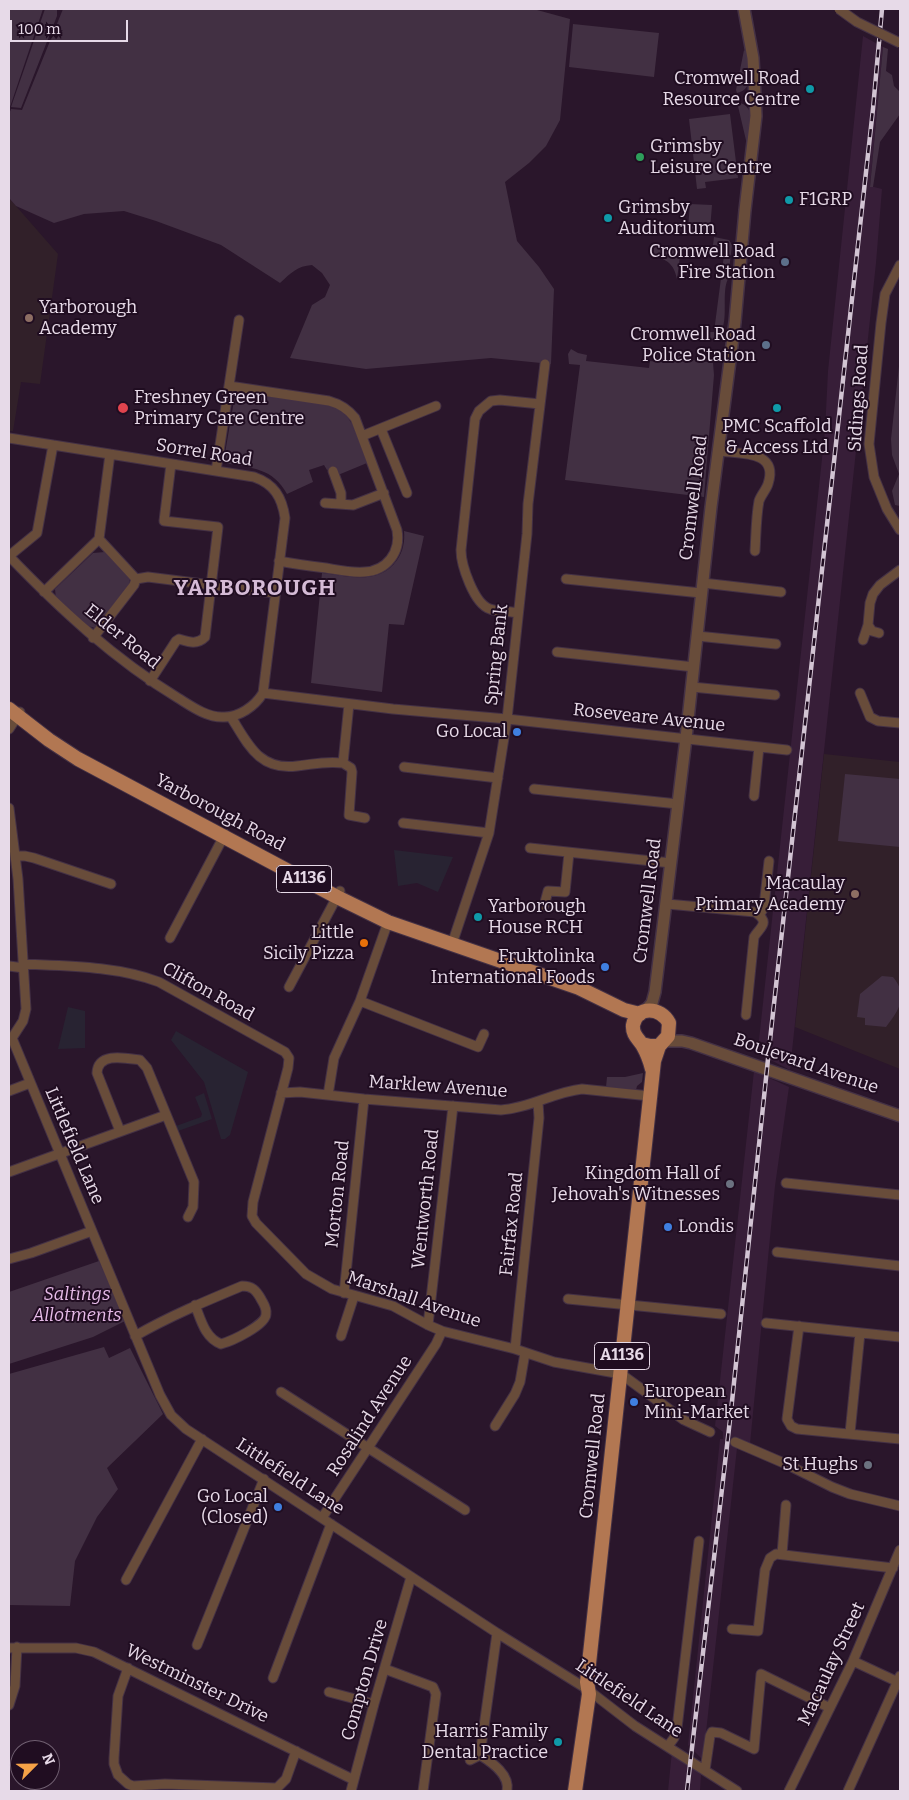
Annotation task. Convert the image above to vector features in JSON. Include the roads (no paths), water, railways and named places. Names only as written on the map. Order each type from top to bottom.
[{"type":"main road","name":"Yarborough Road","points":[[16,712],[49,740],[78,759],[225,834],[388,922],[579,988],[629,1012],[643,1012]]},
{"type":"main road","points":[[619,1007],[638,1038],[650,1046],[662,1044]]},
{"type":"main road","name":"A1136","points":[[643,1012],[651,1010],[665,1018],[669,1030],[662,1044]]},
{"type":"main road","points":[[638,1038],[633,1026],[636,1019],[643,1012]]},
{"type":"main road","name":"Cromwell Road","points":[[638,1038],[651,1065],[653,1077]]},
{"type":"main road","name":"Cromwell Road","points":[[587,1689],[654,1061],[662,1044]]},
{"type":"main road","name":"A1136","points":[[576,1791],[589,1694],[587,1689]]},
{"type":"street","name":"Cromwell Road","points":[[643,1012],[652,1003],[655,992],[667,904],[702,588],[735,322],[756,116],[753,58],[744,9]]},
{"type":"street","points":[[839,9],[857,22],[900,43]]},
{"type":"street","name":"Sidings Road","points":[[900,265],[885,294],[870,444],[874,477],[886,506],[900,530]]},
{"type":"street","points":[[216,471],[239,320]]},
{"type":"street","name":"Spring Bank","points":[[452,944],[489,833],[498,778],[545,364]]},
{"type":"street","points":[[230,386],[329,401],[349,411],[355,418],[398,535],[396,552],[393,558],[384,566],[372,571],[356,572],[280,561]]},
{"type":"street","points":[[518,613],[490,609],[478,601],[462,561],[461,550],[471,454],[475,419],[484,405],[491,401],[500,400],[540,404]]},
{"type":"street","points":[[362,436],[436,406]]},
{"type":"street","points":[[381,429],[407,493]]},
{"type":"street","name":"Sorrel Road","points":[[9,438],[254,477],[262,480],[276,491],[284,507],[285,518],[263,693]]},
{"type":"street","points":[[9,556],[37,533],[54,445]]},
{"type":"street","points":[[718,452],[758,456],[767,462],[769,468],[768,484],[760,501],[755,551]]},
{"type":"street","points":[[44,592],[99,539],[110,454]]},
{"type":"street","points":[[150,681],[176,641],[179,639],[201,642],[205,637],[218,527],[164,521],[171,464]]},
{"type":"street","points":[[333,470],[341,493],[341,504]]},
{"type":"street","points":[[325,503],[354,505],[384,493]]},
{"type":"street","points":[[99,539],[136,579]]},
{"type":"street","name":"Elder Road","points":[[9,556],[93,638],[150,681],[206,714],[222,718],[231,717]]},
{"type":"street","points":[[863,640],[868,625],[870,603],[873,594],[880,585],[900,570]]},
{"type":"street","points":[[136,579],[148,577],[275,593]]},
{"type":"street","points":[[93,638],[134,585],[136,579]]},
{"type":"street","points":[[566,579],[781,592]]},
{"type":"street","points":[[868,625],[872,631],[879,633]]},
{"type":"street","points":[[697,636],[776,644]]},
{"type":"street","points":[[557,652],[694,667]]},
{"type":"street","points":[[692,687],[774,696]]},
{"type":"street","points":[[263,693],[251,706],[231,717],[251,751],[259,758],[270,763],[290,767],[327,761],[343,763],[351,768],[352,772],[349,815],[365,818]]},
{"type":"street","name":"Roseveare Avenue","points":[[263,693],[393,709],[506,719],[787,750]]},
{"type":"street","points":[[860,693],[870,717],[878,721],[900,723]]},
{"type":"street","points":[[343,763],[349,704]]},
{"type":"street","points":[[9,729],[16,712]]},
{"type":"street","points":[[754,796],[758,747]]},
{"type":"street","points":[[404,767],[498,778]]},
{"type":"street","points":[[534,789],[678,804]]},
{"type":"street","points":[[9,808],[24,966],[25,1015],[10,1037]]},
{"type":"street","points":[[403,822],[489,833]]},
{"type":"street","points":[[170,938],[225,834]]},
{"type":"street","points":[[530,848],[671,863]]},
{"type":"street","points":[[544,906],[548,891],[565,892],[569,852]]},
{"type":"street","points":[[15,856],[34,858],[111,884]]},
{"type":"street","points":[[667,904],[762,911],[768,861]]},
{"type":"street","points":[[289,987],[339,894]]},
{"type":"street","points":[[746,1015],[754,937],[761,930],[764,923],[761,916],[756,912]]},
{"type":"street","points":[[328,1095],[334,1058],[360,1001],[388,922]]},
{"type":"street","name":"Clifton Road","points":[[9,966],[61,966],[144,976],[159,982],[283,1050],[287,1054],[289,1060],[252,1202],[252,1216]]},
{"type":"street","name":"Cromwell Road","points":[[655,992],[665,1018]]},
{"type":"street","points":[[360,1001],[478,1047],[484,1034]]},
{"type":"street","name":"Boulevard Avenue","points":[[665,1018],[683,1036],[700,1046]]},
{"type":"street","name":"Littlefield Lane","points":[[10,1037],[165,1406],[178,1422],[497,1634],[587,1689],[635,1726],[738,1791]]},
{"type":"street","name":"Boulevard Avenue","points":[[662,1044],[682,1041],[700,1046],[900,1116]]},
{"type":"street","points":[[120,1131],[97,1073],[98,1065],[105,1059],[140,1060],[144,1064],[194,1182],[193,1207],[188,1217]]},
{"type":"street","points":[[9,1091],[30,1083]]},
{"type":"street","name":"Marklew Avenue","points":[[281,1093],[300,1092],[501,1110],[538,1102],[572,1090],[582,1089],[650,1096]]},
{"type":"street","name":"Morton Road","points":[[344,1293],[364,1099]]},
{"type":"street","name":"Fairfax Road","points":[[515,1349],[539,1118],[538,1102]]},
{"type":"street","name":"Wentworth Road","points":[[428,1325],[453,1106]]},
{"type":"street","points":[[9,1172],[166,1115]]},
{"type":"street","points":[[786,1183],[900,1195]]},
{"type":"street","name":"Marshall Avenue","points":[[252,1216],[256,1223],[306,1274],[319,1283],[344,1293],[393,1306],[442,1331],[515,1349],[554,1362],[620,1374]]},
{"type":"street","points":[[9,1260],[92,1231]]},
{"type":"street","points":[[777,1252],[900,1266]]},
{"type":"street","points":[[135,1336],[173,1315],[195,1305],[242,1286],[248,1286],[255,1290],[265,1307],[266,1314],[265,1319],[259,1325],[221,1344],[207,1334],[195,1305]]},
{"type":"street","points":[[341,1336],[354,1296]]},
{"type":"street","points":[[568,1299],[721,1314]]},
{"type":"street","points":[[766,1323],[900,1337]]},
{"type":"street","points":[[798,1326],[787,1419],[789,1422],[797,1429],[900,1439]]},
{"type":"street","name":"Rosalind Avenue","points":[[322,1518],[436,1344],[442,1331]]},
{"type":"street","points":[[850,1433],[860,1333]]},
{"type":"street","points":[[494,1426],[515,1394],[520,1382],[525,1353]]},
{"type":"street","points":[[620,1374],[684,1420],[710,1432]]},
{"type":"street","points":[[281,1392],[465,1510]]},
{"type":"street","points":[[126,1580],[202,1439]]},
{"type":"street","points":[[735,1442],[850,1494],[900,1506]]},
{"type":"street","points":[[197,1645],[264,1479]]},
{"type":"street","points":[[782,1554],[786,1505]]},
{"type":"street","points":[[273,1678],[331,1524]]},
{"type":"street","points":[[668,1746],[674,1738],[677,1728],[699,1540]]},
{"type":"street","name":"Macaulay Street","points":[[789,1791],[853,1661],[900,1550]]},
{"type":"street","points":[[732,1629],[758,1632],[764,1570],[770,1558],[776,1554],[894,1568]]},
{"type":"street","name":"Compton Drive","points":[[351,1791],[374,1704],[412,1577]]},
{"type":"street","points":[[470,1760],[480,1753],[497,1634]]},
{"type":"street","points":[[9,1705],[15,1686],[13,1647]]},
{"type":"street","name":"Westminster Drive","points":[[13,1647],[85,1649],[128,1668],[354,1780]]},
{"type":"street","points":[[848,1791],[896,1698],[899,1679],[853,1661]]},
{"type":"street","points":[[128,1668],[118,1696],[114,1758],[116,1770],[122,1780],[134,1786],[165,1788],[278,1788],[285,1783],[296,1751]]},
{"type":"street","points":[[385,1669],[433,1688],[436,1694],[423,1791]]},
{"type":"street","points":[[705,1770],[712,1732],[721,1733],[754,1749],[761,1674],[830,1708]]},
{"type":"street","points":[[329,1692],[374,1704]]},
{"type":"street","points":[[480,1753],[502,1772],[506,1778],[507,1791]]},
{"type":"railway","points":[[687,1791],[731,1411],[873,109],[882,9]]},
{"type":"place","name":"Cromwell Road Resource Centre","points":[[810,89]]},
{"type":"place","name":"Grimsby Leisure Centre","points":[[640,157]]},
{"type":"place","name":"F1GRP","points":[[789,200]]},
{"type":"place","name":"Grimsby Auditorium","points":[[608,218]]},
{"type":"place","name":"Cromwell Road Fire Station","points":[[785,262]]},
{"type":"place","name":"Yarborough Academy","points":[[29,318]]},
{"type":"place","name":"Cromwell Road Police Station","points":[[766,345]]},
{"type":"place","name":"Freshney Green Primary Care Centre","points":[[123,408]]},
{"type":"place","name":"PMC Scaffold & Access Ltd","points":[[777,408]]},
{"type":"place","name":"Go Local","points":[[517,732]]},
{"type":"place","name":"Macaulay Primary Academy","points":[[855,894]]},
{"type":"place","name":"Yarborough House RCH","points":[[478,917]]},
{"type":"place","name":"Little Sicily Pizza","points":[[364,943]]},
{"type":"place","name":"Fruktolinka International Foods","points":[[605,967]]},
{"type":"place","name":"Kingdom Hall of Jehovah's Witnesses","points":[[730,1184]]},
{"type":"place","name":"Londis","points":[[668,1227]]},
{"type":"place","name":"European Mini-Market","points":[[634,1402]]},
{"type":"place","name":"St Hughs","points":[[868,1465]]},
{"type":"place","name":"Go Local (Closed)","points":[[278,1507]]},
{"type":"place","name":"Harris Family Dental Practice","points":[[558,1742]]},
{"type":"district","name":"YARBOROUGH","points":[[255,589]]},
{"type":"park label","name":"Saltings Allotments","points":[[77,1305]]}]
